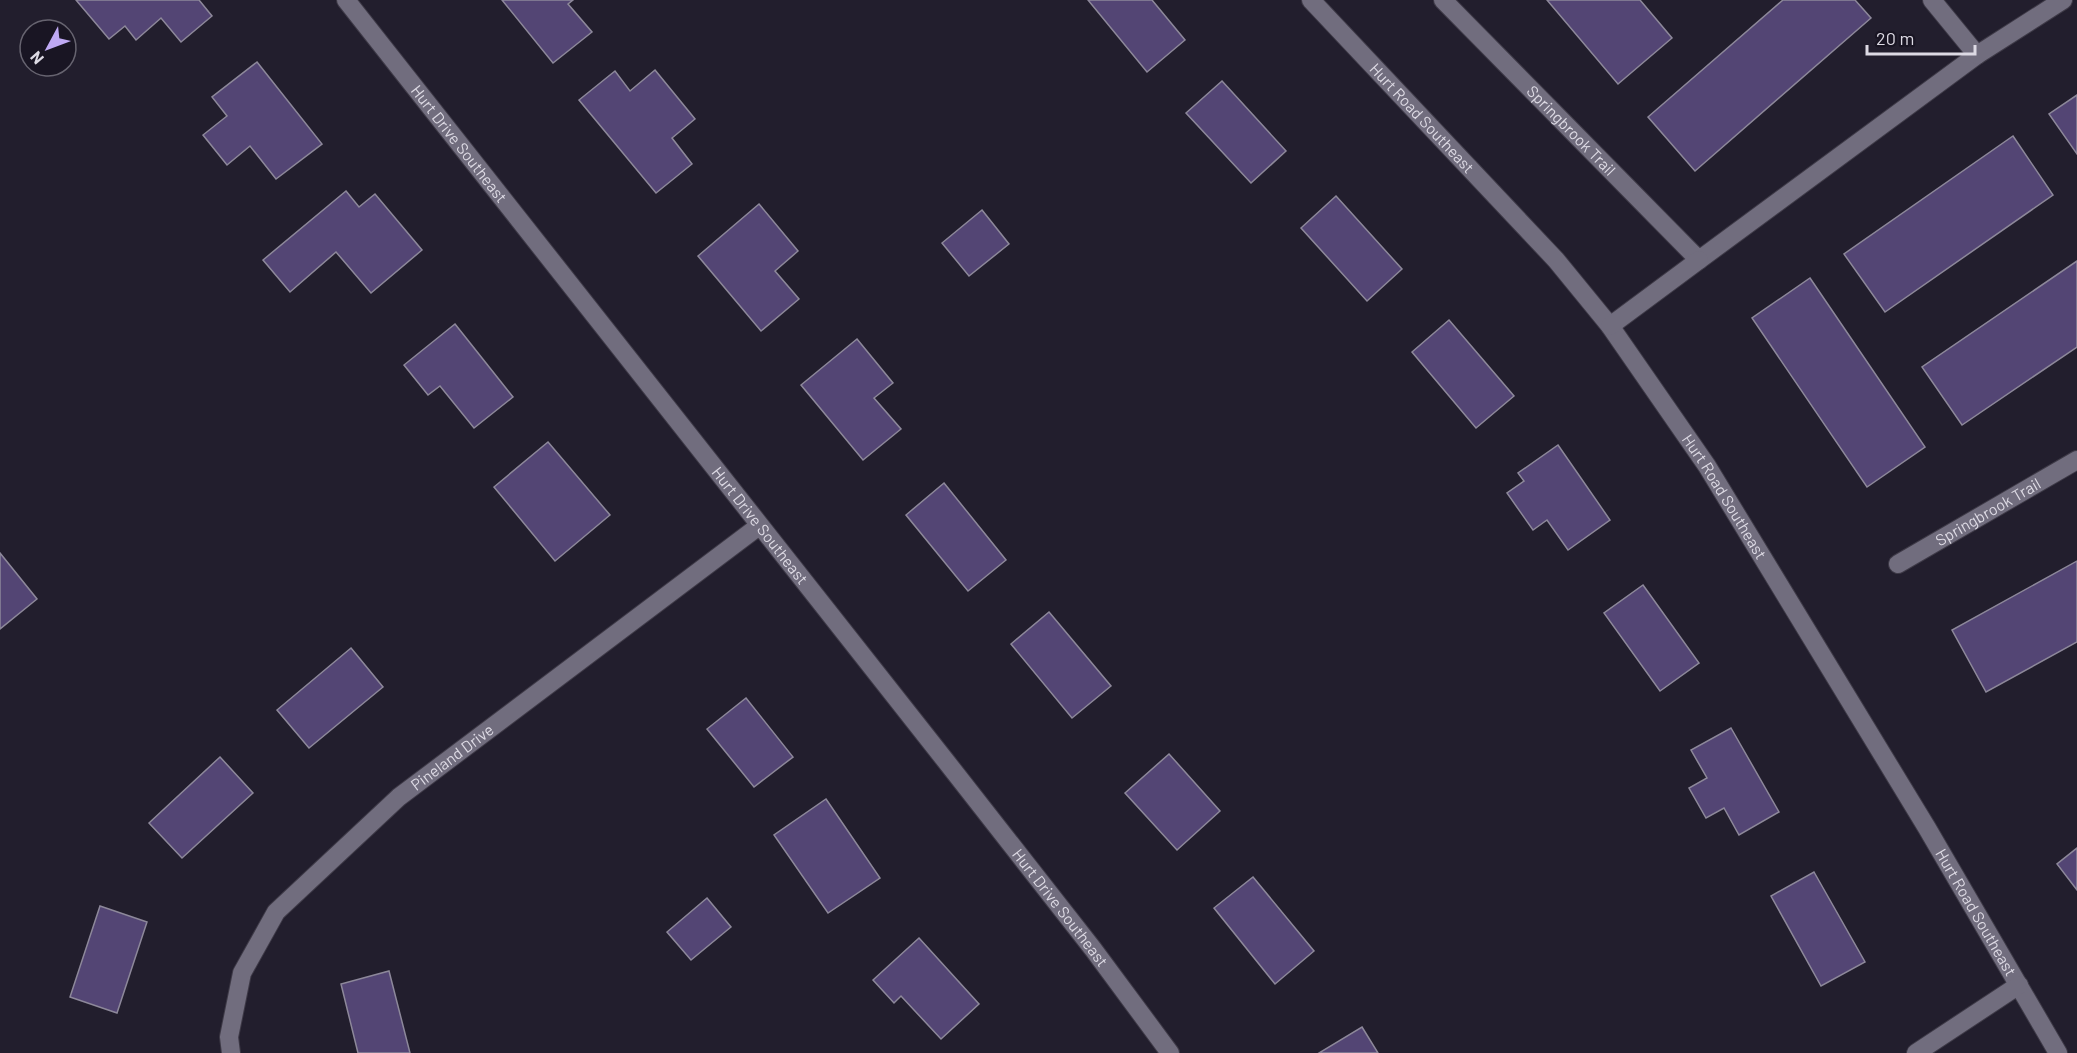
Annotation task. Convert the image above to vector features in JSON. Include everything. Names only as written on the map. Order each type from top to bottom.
[{"type":"street","name":"Hurt Drive Southeast","points":[[346,0],[966,787],[1170,1053]]},
{"type":"street","name":"Hurt Road Southeast","points":[[1311,0],[1556,260],[1610,326],[1707,466],[1927,828],[2058,1053]]},
{"type":"street","name":"Springbrook Trail","points":[[1443,0],[1699,260]]},
{"type":"street","points":[[1932,0],[1977,56]]},
{"type":"street","points":[[1610,326],[1977,56],[2062,0]]},
{"type":"street","name":"Springbrook Trail","points":[[1898,564],[2077,460]]},
{"type":"street","name":"Pineland Drive","points":[[231,1053],[229,1037],[242,973],[276,912],[399,797],[759,526]]},
{"type":"street","points":[[1916,1053],[2019,985]]},
{"type":"building","points":[[76,0],[199,0],[212,16],[181,42],[161,18],[136,40],[125,26],[109,39]]},
{"type":"building","points":[[502,0],[573,0],[568,4],[592,32],[553,63]]},
{"type":"building","points":[[1088,0],[1152,0],[1185,40],[1147,72]]},
{"type":"building","points":[[1547,0],[1640,0],[1672,38],[1618,84]]},
{"type":"building","points":[[1783,0],[1855,0],[1871,18],[1695,171],[1648,117]]},
{"type":"building","points":[[257,62],[322,144],[276,179],[250,146],[227,165],[203,135],[227,116],[212,97]]},
{"type":"building","points":[[655,70],[695,119],[672,138],[692,164],[656,193],[579,100],[615,71],[630,91]]},
{"type":"building","points":[[1222,81],[1286,151],[1251,183],[1186,113]]},
{"type":"building","points":[[2077,95],[2077,154],[2049,114]]},
{"type":"building","points":[[2013,136],[2053,195],[1885,312],[1844,254]]},
{"type":"building","points":[[346,191],[359,207],[375,194],[422,250],[371,293],[336,252],[290,292],[263,260]]},
{"type":"building","points":[[1336,196],[1402,269],[1367,301],[1301,228]]},
{"type":"building","points":[[759,204],[798,251],[775,271],[799,299],[761,331],[698,256]]},
{"type":"building","points":[[982,210],[1009,244],[969,276],[942,243]]},
{"type":"building","points":[[2077,261],[2077,347],[1962,425],[1922,367]]},
{"type":"building","points":[[1810,278],[1925,447],[1867,487],[1752,318]]},
{"type":"building","points":[[1449,320],[1514,396],[1476,428],[1412,352]]},
{"type":"building","points":[[455,324],[513,397],[474,428],[440,386],[428,395],[404,365]]},
{"type":"building","points":[[857,339],[893,383],[874,398],[901,429],[863,460],[801,385]]},
{"type":"building","points":[[548,442],[610,515],[555,561],[494,487]]},
{"type":"building","points":[[1558,445],[1610,520],[1568,550],[1547,520],[1533,530],[1507,493],[1524,481],[1518,473]]},
{"type":"building","points":[[944,483],[1006,560],[968,591],[906,515]]},
{"type":"building","points":[[0,553],[37,599],[0,629]]},
{"type":"building","points":[[2077,561],[2077,642],[1986,692],[1952,630]]},
{"type":"building","points":[[1643,585],[1699,663],[1660,691],[1604,613]]},
{"type":"building","points":[[1049,612],[1111,686],[1072,718],[1011,644]]},
{"type":"building","points":[[351,648],[383,687],[309,748],[277,710]]},
{"type":"building","points":[[746,698],[793,757],[754,787],[707,729]]},
{"type":"building","points":[[1731,728],[1779,812],[1739,835],[1724,808],[1706,818],[1689,788],[1707,778],[1691,750]]},
{"type":"building","points":[[1169,754],[1220,811],[1177,850],[1125,793]]},
{"type":"building","points":[[220,757],[253,793],[182,858],[149,823]]},
{"type":"building","points":[[826,799],[880,878],[828,913],[774,835]]},
{"type":"building","points":[[2077,848],[2077,890],[2057,864]]},
{"type":"building","points":[[1814,872],[1865,962],[1821,986],[1771,896]]},
{"type":"building","points":[[1253,877],[1314,951],[1275,984],[1214,908]]},
{"type":"building","points":[[707,898],[731,927],[691,960],[667,932]]},
{"type":"building","points":[[100,906],[147,922],[117,1013],[70,997]]},
{"type":"building","points":[[919,938],[979,1004],[941,1039],[901,996],[894,1003],[873,980]]},
{"type":"building","points":[[389,971],[410,1053],[358,1053],[341,984]]},
{"type":"building","points":[[1362,1027],[1378,1053],[1319,1053]]}]
